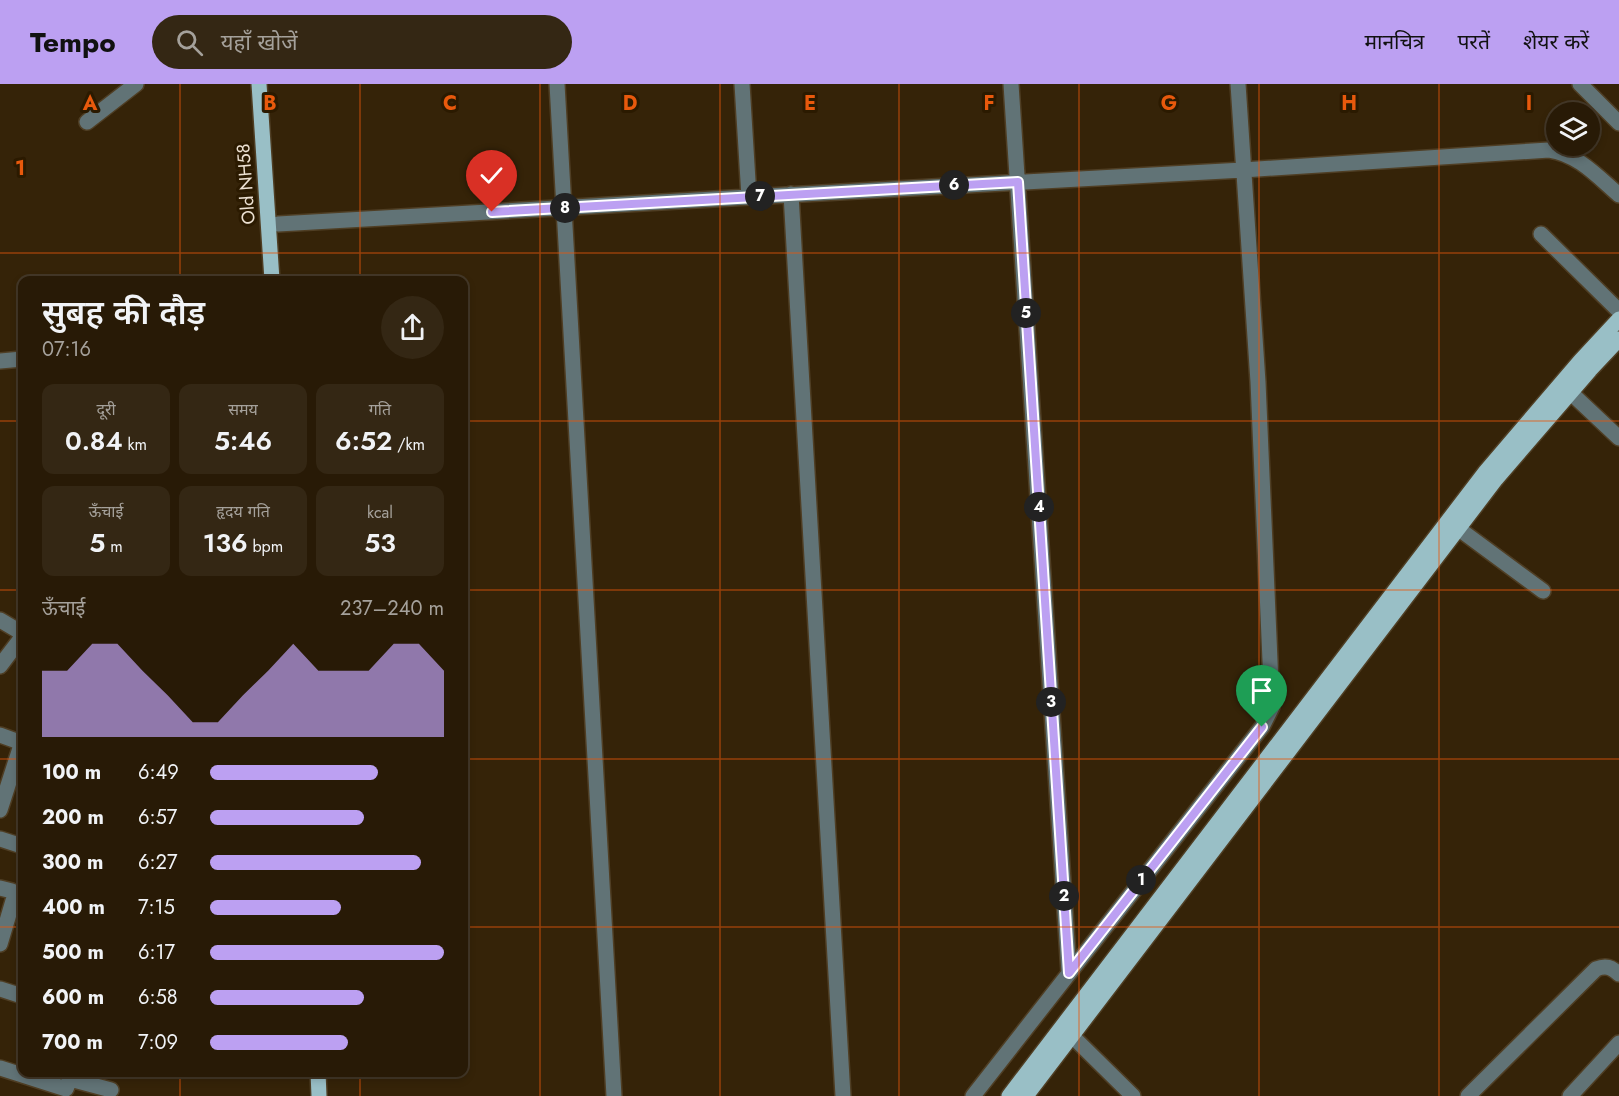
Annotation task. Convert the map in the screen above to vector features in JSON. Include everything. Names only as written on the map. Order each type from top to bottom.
[{"type":"main road","name":"Old NH58","points":[[259,84],[272,276]]},
{"type":"main road","name":"Old NH58","points":[[269,84],[282,276]]},
{"type":"main road","points":[[1026,1096],[1066,1031],[1486,471],[1619,319]]},
{"type":"main road","points":[[1009,1096],[1066,1031],[1496,479],[1570,392],[1619,339]]},
{"type":"main road","points":[[318,1077],[319,1096]]},
{"type":"main road","points":[[328,1077],[329,1096]]},
{"type":"street","points":[[87,122],[136,84]]},
{"type":"street","points":[[557,84],[614,1096]]},
{"type":"street","points":[[742,84],[749,196]]},
{"type":"street","points":[[1011,84],[1069,973]]},
{"type":"street","points":[[974,1096],[1262,727],[1272,707],[1258,382],[1238,84]]},
{"type":"street","points":[[1580,84],[1619,123]]},
{"type":"street","points":[[278,224],[1243,170],[1549,150],[1559,151],[1578,160],[1619,195]]},
{"type":"street","points":[[791,194],[843,1096]]},
{"type":"street","points":[[1540,234],[1619,311]]},
{"type":"street","points":[[0,361],[18,359]]},
{"type":"street","points":[[1570,392],[1619,438]]},
{"type":"street","points":[[1459,529],[1543,591]]},
{"type":"street","points":[[0,620],[18,632]]},
{"type":"street","points":[[0,666],[18,641]]},
{"type":"street","points":[[0,735],[18,741]]},
{"type":"street","points":[[0,810],[18,754]]},
{"type":"street","points":[[0,839],[18,845]]},
{"type":"street","points":[[0,888],[15,894],[0,944]]},
{"type":"street","points":[[1468,1096],[1596,969],[1604,966],[1612,968],[1619,974]]},
{"type":"street","points":[[0,989],[18,995]]},
{"type":"street","points":[[1066,1031],[1133,1096]]},
{"type":"street","points":[[1570,1096],[1619,1043]]},
{"type":"street","points":[[0,1068],[18,1072]]},
{"type":"street","points":[[38,1077],[111,1090]]},
{"type":"route","points":[[492,212],[1018,182],[1069,973],[1262,727]]}]
